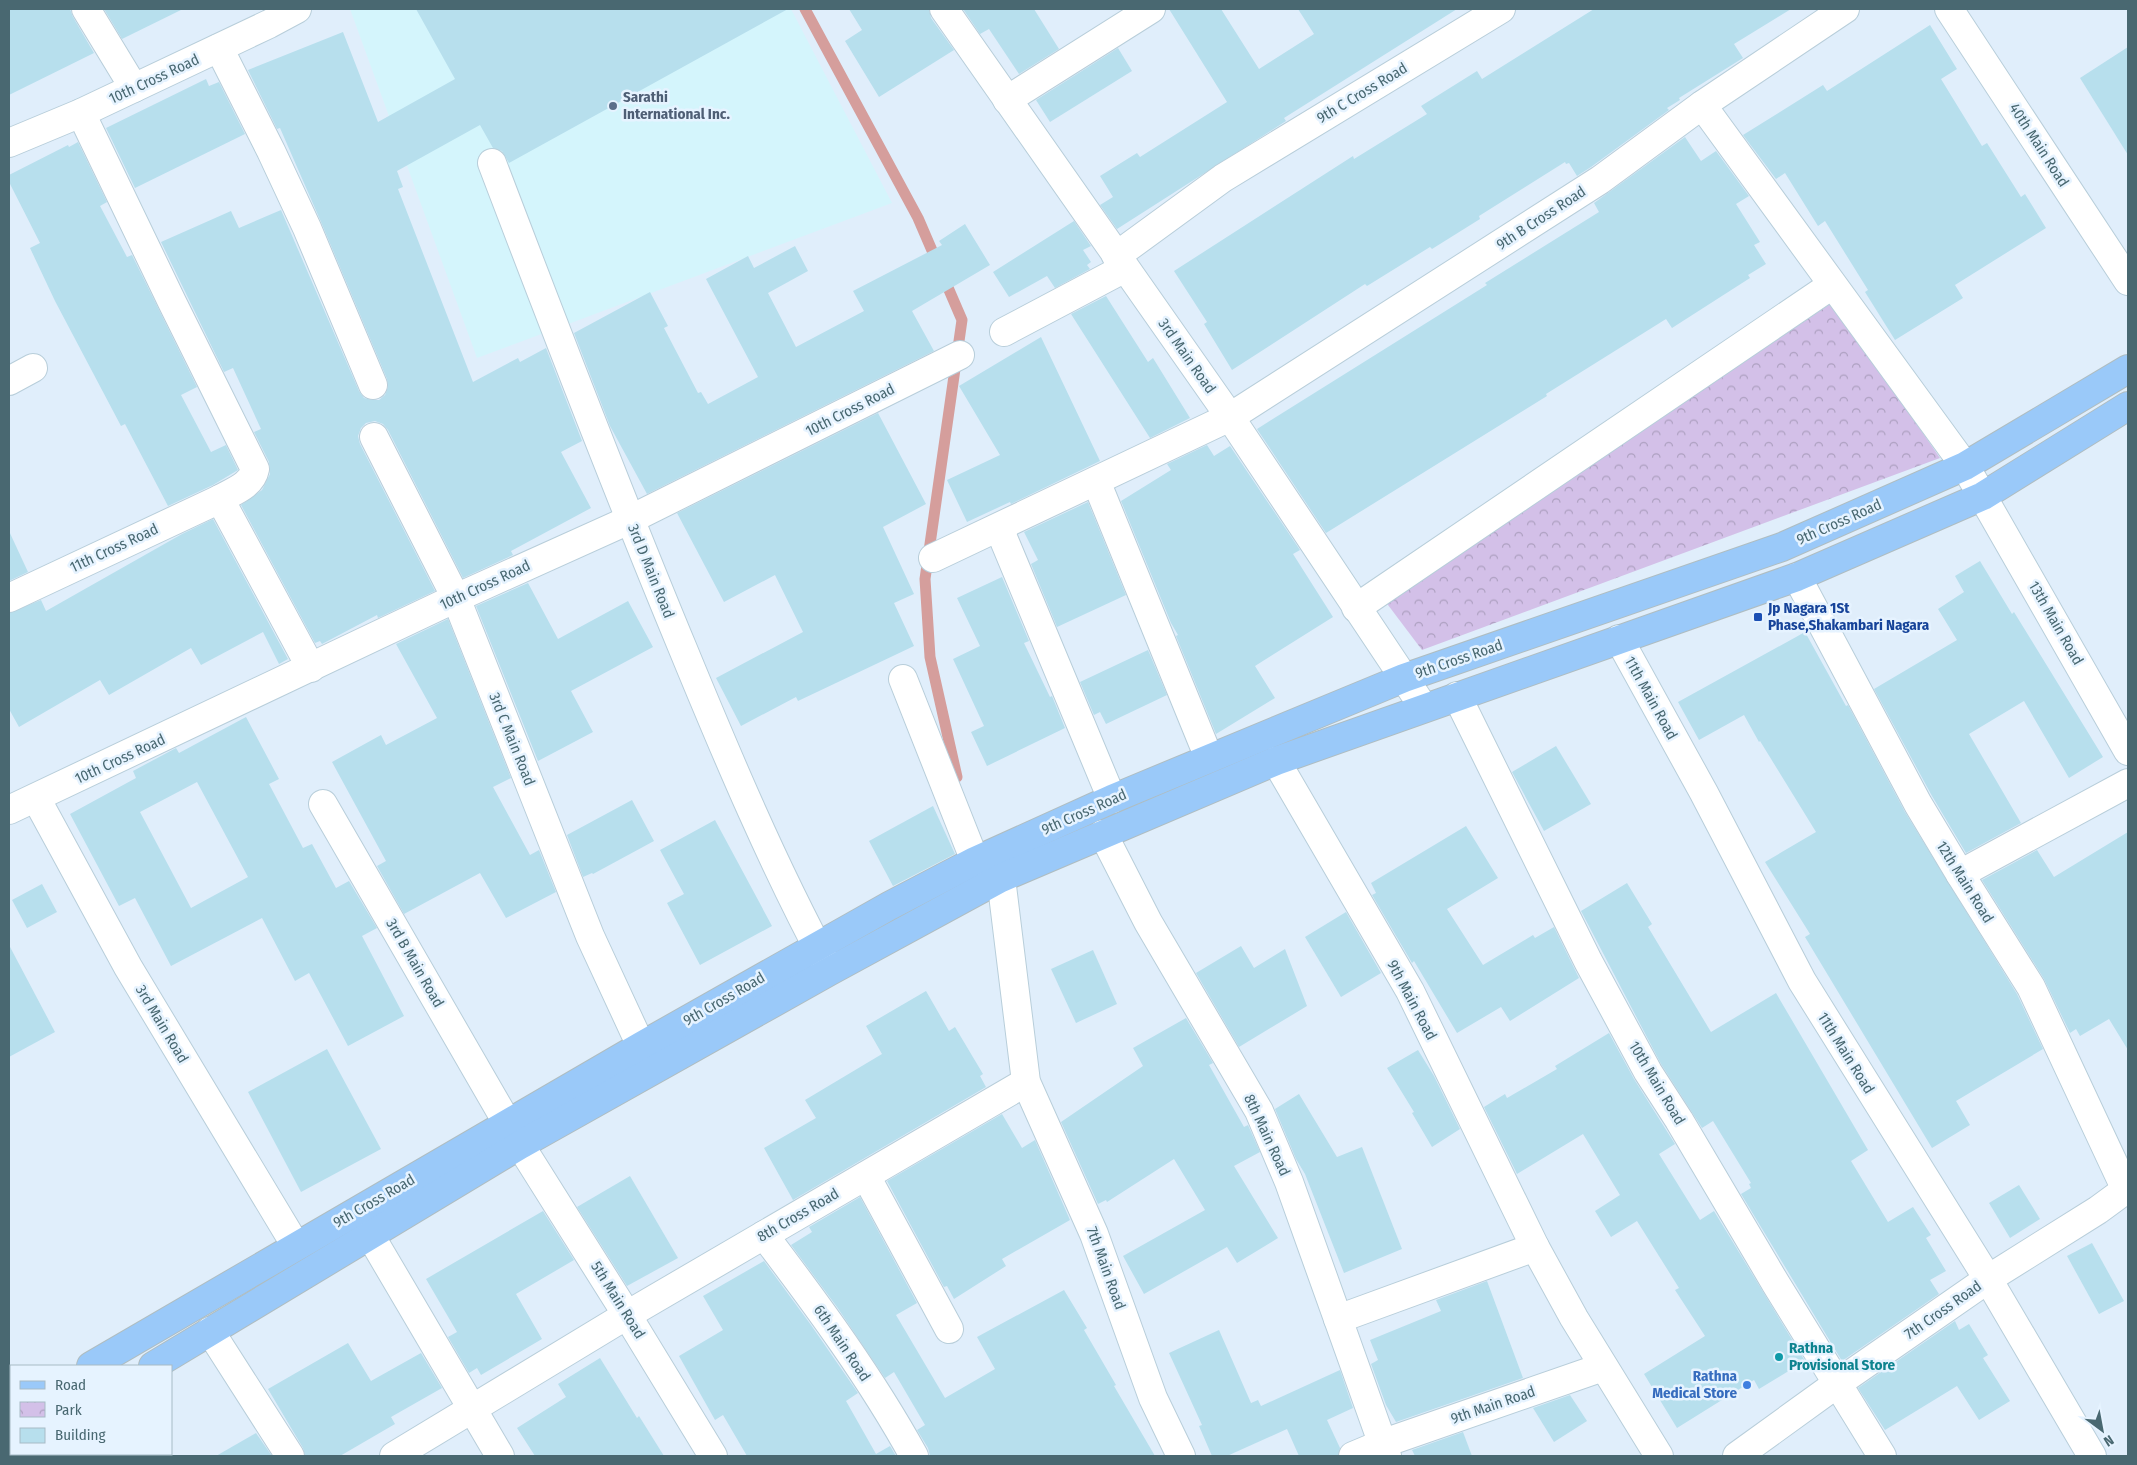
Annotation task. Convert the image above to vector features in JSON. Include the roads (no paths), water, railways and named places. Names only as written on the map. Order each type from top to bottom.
[{"type":"main road","name":"9th Cross Road","points":[[154,1365],[370,1235],[641,1046],[816,946],[975,861],[1112,799],[1404,678],[1782,547],[1965,466],[2128,369]]},
{"type":"main road","name":"9th Cross Road","points":[[93,1365],[296,1246],[830,971],[1001,878],[1276,761],[1797,577],[1983,496],[2128,406]]},
{"type":"street","points":[[86,9],[134,88]]},
{"type":"street","name":"10th Cross Road","points":[[9,143],[81,113],[219,48],[265,16],[297,9]]},
{"type":"street","name":"3rd Main Road","points":[[944,9],[1230,417],[1424,708]]},
{"type":"street","points":[[1007,100],[1152,9]]},
{"type":"street","name":"9th C Cross Road","points":[[1004,332],[1121,262],[1222,178],[1501,9]]},
{"type":"street","name":"9th B Cross Road","points":[[933,558],[1230,417],[1600,180],[1702,105],[1845,9]]},
{"type":"street","name":"40th Main Road","points":[[1949,9],[2128,281]]},
{"type":"street","points":[[219,48],[272,151],[303,219],[373,385]]},
{"type":"street","name":"13th Main Road","points":[[1702,105],[1965,466],[2128,751]]},
{"type":"street","name":"11th Cross Road","points":[[9,598],[220,499],[249,482],[254,476],[255,469],[81,113]]},
{"type":"street","name":"3rd D Main Road","points":[[492,164],[630,520],[721,741],[796,907],[830,971]]},
{"type":"street","points":[[1356,608],[1832,285]]},
{"type":"street","name":"10th Cross Road","points":[[9,810],[456,598],[630,520],[960,355]]},
{"type":"street","points":[[9,381],[33,368]]},
{"type":"street","name":"3rd C Main Road","points":[[374,437],[456,598],[590,936],[641,1046]]},
{"type":"street","points":[[1096,481],[1209,758]]},
{"type":"street","points":[[220,499],[311,668]]},
{"type":"street","points":[[999,528],[1112,799]]},
{"type":"street","name":"12th Main Road","points":[[1797,577],[1894,762],[1960,874],[2032,987],[2127,1189]]},
{"type":"street","name":"11th Main Road","points":[[1619,639],[1704,793],[1802,981],[1988,1279],[2092,1456]]},
{"type":"street","points":[[903,679],[975,861]]},
{"type":"street","name":"10th Main Road","points":[[1457,696],[1588,961],[1648,1072],[1882,1456]]},
{"type":"street","name":"9th Main Road","points":[[1276,761],[1410,991],[1534,1247],[1603,1367],[1659,1456]]},
{"type":"street","points":[[1960,874],[2128,783]]},
{"type":"street","name":"3rd Main Road","points":[[36,798],[128,967],[296,1246]]},
{"type":"street","name":"3rd B Main Road","points":[[323,804],[514,1134]]},
{"type":"street","name":"8th Main Road","points":[[1103,834],[1148,922],[1259,1111],[1289,1182],[1385,1450]]},
{"type":"street","points":[[1001,878],[1026,1082]]},
{"type":"street","name":"8th Cross Road","points":[[394,1456],[627,1315],[1026,1082]]},
{"type":"street","name":"7th Main Road","points":[[1026,1082],[1094,1234],[1153,1398],[1181,1456]]},
{"type":"street","name":"5th Main Road","points":[[514,1134],[713,1456]]},
{"type":"street","points":[[866,1176],[949,1328]]},
{"type":"street","name":"7th Cross Road","points":[[1737,1456],[1988,1279],[2098,1210],[2127,1189]]},
{"type":"street","points":[[370,1235],[500,1456]]},
{"type":"street","name":"6th Main Road","points":[[764,1235],[829,1321],[914,1456]]},
{"type":"street","points":[[1338,1319],[1534,1247]]},
{"type":"street","points":[[210,1331],[290,1456]]},
{"type":"street","name":"9th Main Road","points":[[1353,1456],[1385,1450],[1603,1367]]},
{"type":"waterway","points":[[805,9],[918,218],[962,320],[925,579],[930,657],[957,777]]},
{"type":"place","name":"Sarathi International Inc.","points":[[613,106]]},
{"type":"place","name":"Jp Nagara 1St Phase,Shakambari Nagara","points":[[1758,617]]},
{"type":"place","name":"Rathna Provisional Store","points":[[1779,1357]]},
{"type":"place","name":"Rathna Medical Store","points":[[1747,1385]]}]
